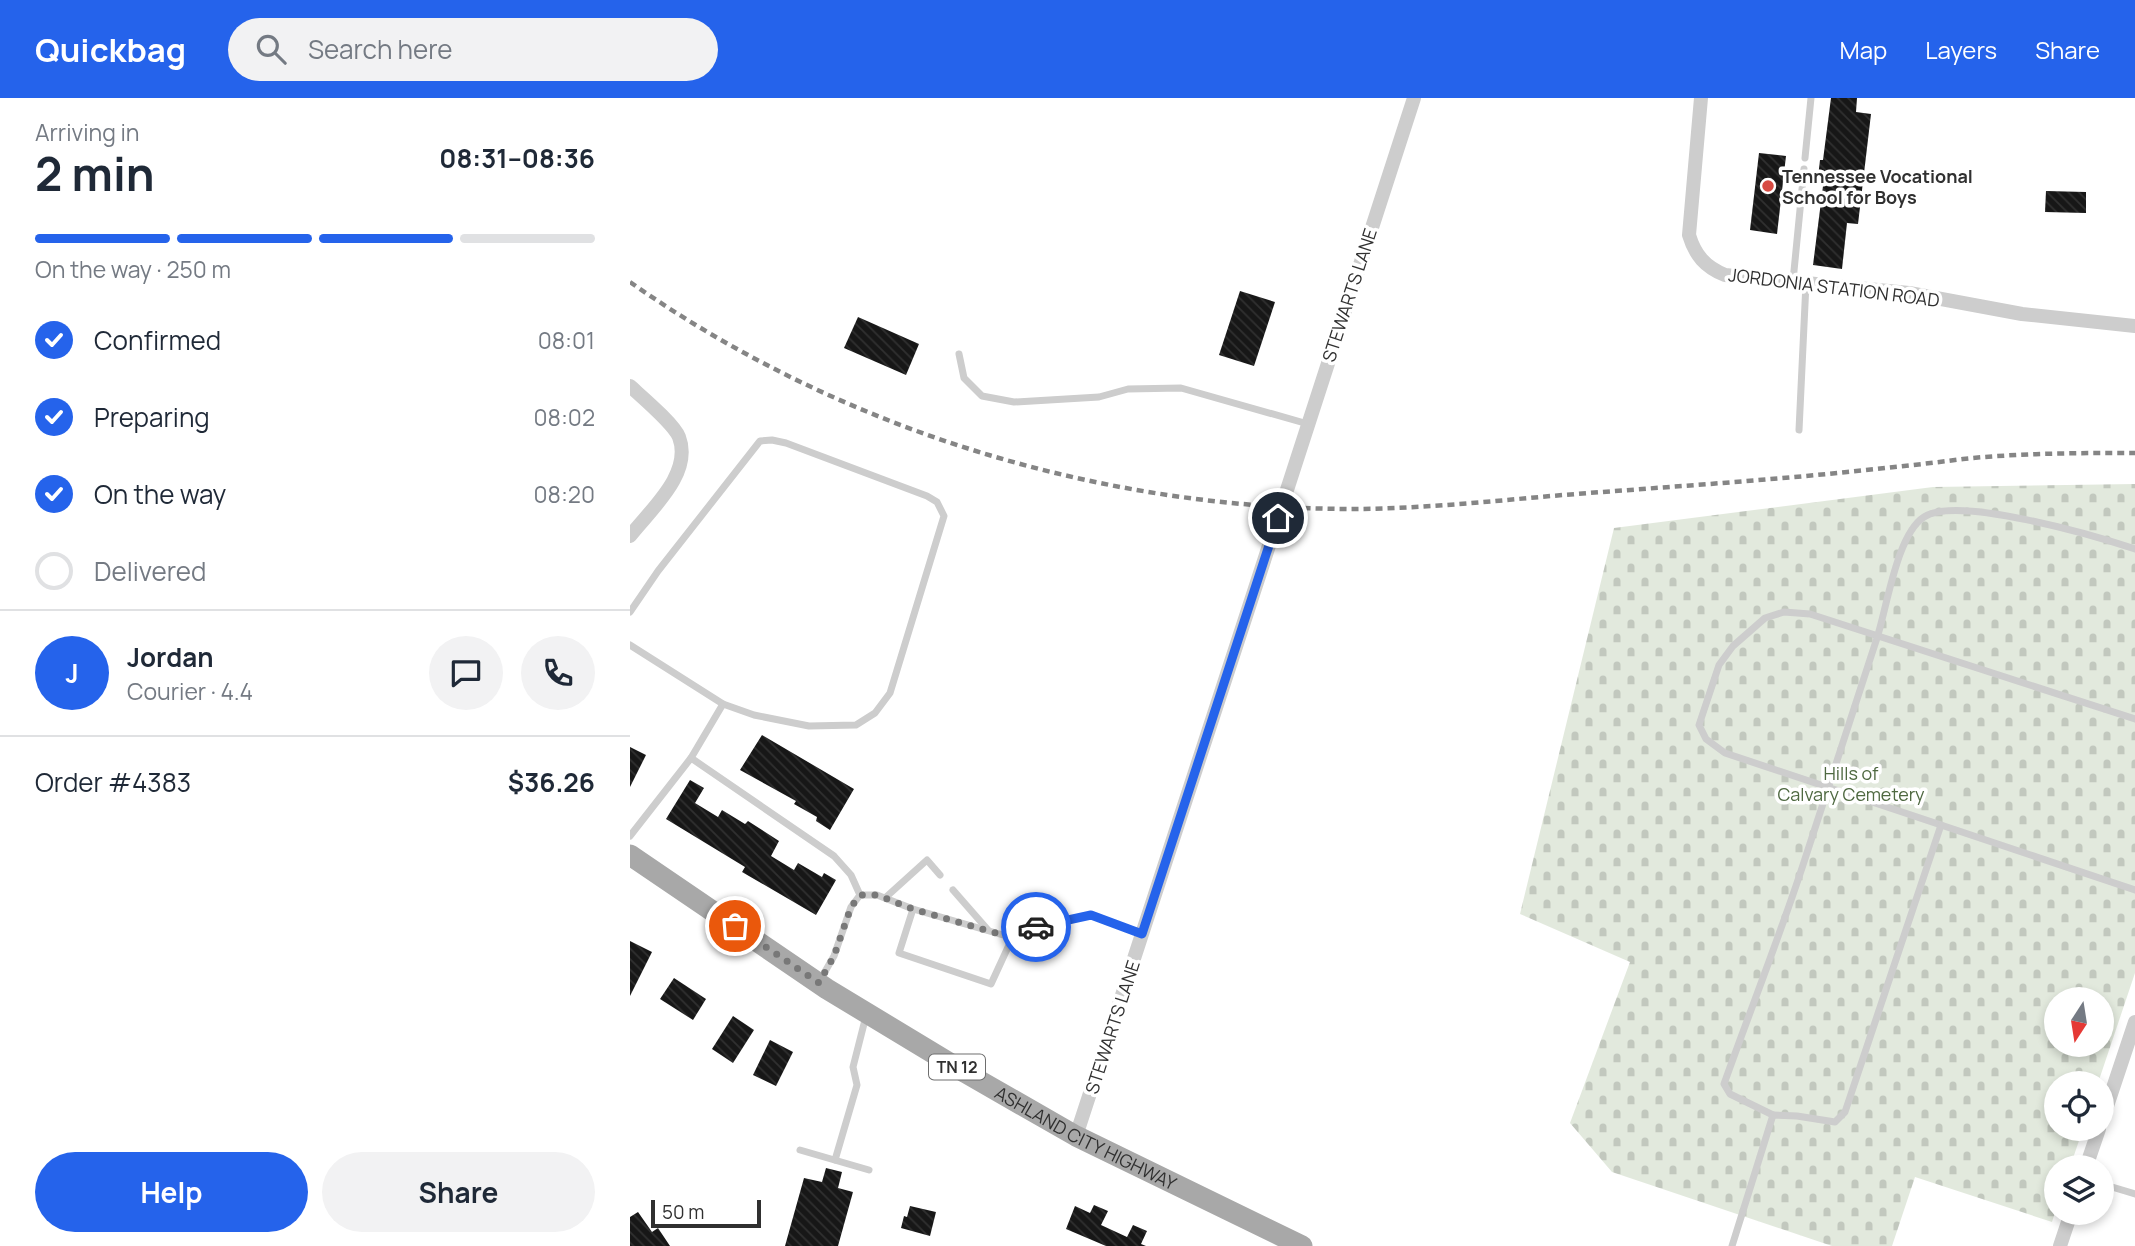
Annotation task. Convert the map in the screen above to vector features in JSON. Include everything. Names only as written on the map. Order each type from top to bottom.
[{"type":"main road","name":"ASHLAND CITY HIGHWAY","points":[[630,855],[819,983],[966,1073],[1076,1136],[1302,1246]]},
{"type":"street","name":"STEWARTS LANE","points":[[1286,493],[1413,98]]},
{"type":"street","name":"JORDONIA STATION ROAD","points":[[1701,98],[1689,234],[1693,249],[1714,271],[1725,275],[1909,293],[2022,314],[2135,326]]},
{"type":"street","points":[[630,386],[650,403],[679,436],[682,451],[675,479],[630,536]]},
{"type":"street","name":"STEWARTS LANE","points":[[1076,1136],[1278,518]]},
{"type":"street","points":[[2114,1086],[2134,1029]]},
{"type":"street","points":[[2060,1246],[2067,1225]]},
{"type":"lane","points":[[1805,158],[1811,98]]},
{"type":"lane","points":[[1799,430],[1799,283],[1804,169]]},
{"type":"lane","points":[[960,354],[964,378],[982,396],[1014,402],[1099,397],[1128,389],[1181,388],[1308,424]]},
{"type":"lane","points":[[630,612],[658,571],[760,441],[786,443],[927,496],[937,502],[944,516],[890,693],[875,713],[856,725],[809,726],[754,715],[723,704],[630,645]]},
{"type":"lane","points":[[1941,825],[1845,1112],[1835,1122],[1773,1115],[1730,1094],[1724,1084],[1802,867],[1910,530],[1925,516],[1948,510],[1997,515],[2062,528],[2135,549]]},
{"type":"lane","points":[[2135,719],[1810,614],[1784,612],[1765,618],[1733,646],[1719,665],[1699,725],[1706,739],[1725,752],[2135,890]]},
{"type":"lane","points":[[630,836],[691,758],[723,704]]},
{"type":"lane","points":[[691,758],[834,856],[851,875],[860,895]]},
{"type":"lane","points":[[885,898],[927,860],[940,875]]},
{"type":"lane","points":[[953,890],[989,931]]},
{"type":"lane","points":[[860,895],[877,895],[913,909],[1003,935],[1091,915],[1142,934]]},
{"type":"lane","points":[[819,983],[834,956],[851,907],[860,895]]},
{"type":"lane","points":[[913,909],[899,953],[991,984],[1015,932]]},
{"type":"lane","points":[[835,1160],[857,1085],[853,1067],[867,1013]]},
{"type":"lane","points":[[1732,1246],[1773,1115]]},
{"type":"lane","points":[[800,1150],[869,1170]]},
{"type":"lane","points":[[2114,1188],[2135,1194]]},
{"type":"green space","name":"Hills of Calvary Cemetery","points":[[2135,484],[2135,973],[2114,1035],[2114,987],[2044,987],[2044,1057],[2107,1057],[2102,1071],[2044,1071],[2044,1141],[2079,1141],[2074,1155],[2044,1155],[2044,1219],[1915,1177],[1892,1246],[1832,1246],[1612,1172],[1570,1123],[1630,962],[1520,914],[1614,528],[1933,487]]},
{"type":"building","points":[[1831,98],[1857,98],[1856,112],[1871,114],[1858,224],[1847,223],[1842,269],[1813,265],[1824,178],[1818,177],[1820,160],[1823,160]]},
{"type":"building","points":[[1759,153],[1786,156],[1777,234],[1750,230]]},
{"type":"building","points":[[2046,191],[2086,192],[2086,213],[2045,212]]},
{"type":"building","points":[[1240,291],[1275,302],[1254,366],[1219,355]]},
{"type":"building","points":[[858,317],[919,344],[906,375],[844,348]]},
{"type":"building","points":[[762,735],[854,789],[830,830],[816,821],[817,817],[794,804],[796,801],[740,770]]},
{"type":"building","points":[[630,747],[646,755],[630,787]]},
{"type":"building","points":[[690,780],[704,788],[695,803],[718,817],[722,810],[745,824],[748,821],[779,841],[771,856],[794,870],[798,863],[822,877],[824,873],[836,880],[816,915],[742,872],[745,867],[666,819]]},
{"type":"building","points":[[630,941],[652,952],[630,996]]},
{"type":"building","points":[[674,978],[706,999],[693,1020],[660,999]]},
{"type":"building","points":[[733,1016],[754,1030],[733,1063],[712,1049]]},
{"type":"building","points":[[770,1040],[793,1052],[776,1086],[753,1075]]},
{"type":"building","points":[[826,1168],[842,1172],[838,1188],[853,1192],[838,1246],[785,1246],[804,1178],[822,1182]]},
{"type":"building","points":[[1094,1205],[1108,1211],[1101,1225],[1127,1237],[1133,1225],[1147,1231],[1141,1244],[1146,1246],[1106,1246],[1066,1229],[1075,1206],[1090,1213]]},
{"type":"building","points":[[910,1206],[936,1212],[930,1236],[901,1228]]},
{"type":"building","points":[[638,1212],[652,1232],[658,1228],[670,1246],[630,1246],[630,1217]]},
{"type":"tunnel","points":[[1278,518],[1286,493]]},
{"type":"railway","points":[[630,282],[710,334],[794,379],[882,418],[972,450],[1065,475],[1159,494],[1254,505],[1349,509],[1425,506],[1773,479],[1984,457],[2135,453]]},
{"type":"way so far","points":[[735,926],[819,983],[834,956],[851,907],[860,895],[877,895],[913,909],[1003,935],[1036,927]]},
{"type":"place","name":"Tennessee Vocational School for Boys","points":[[1768,186]]},
{"type":"route","points":[[1036,927],[1091,915],[1142,934],[1278,518]]}]
